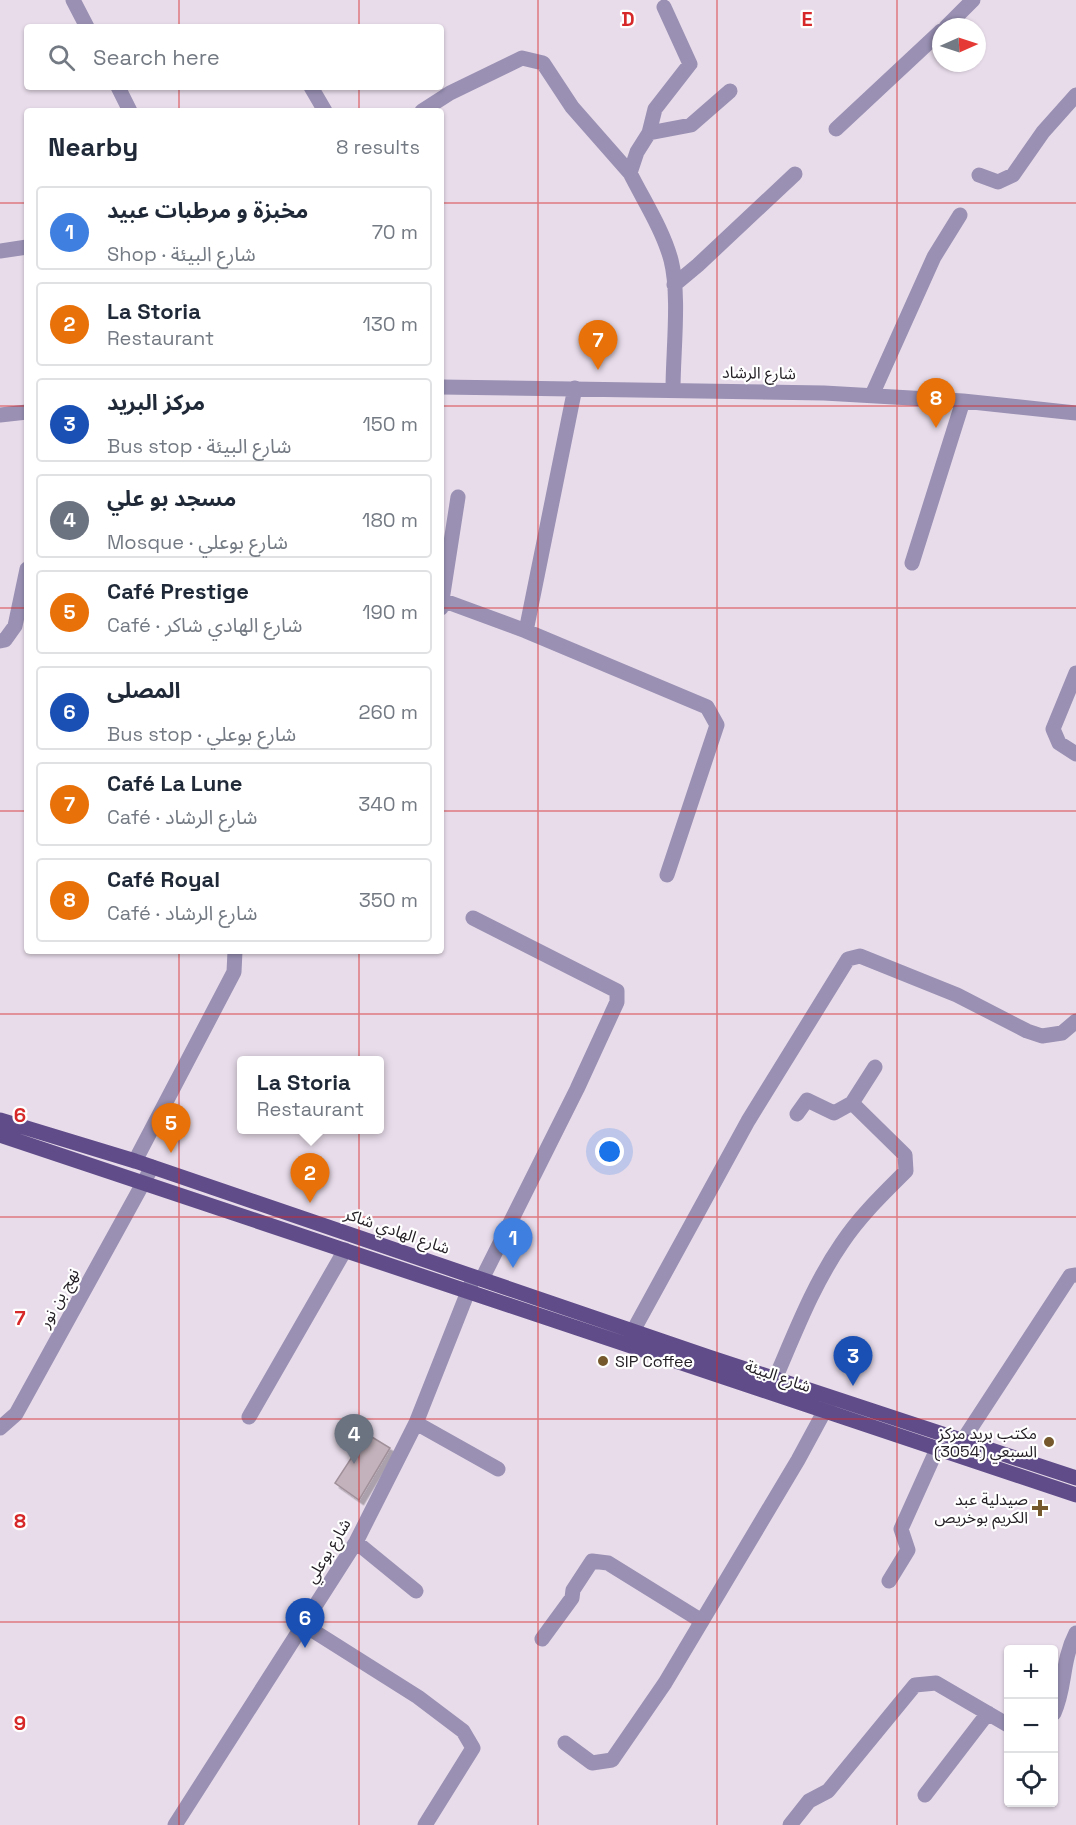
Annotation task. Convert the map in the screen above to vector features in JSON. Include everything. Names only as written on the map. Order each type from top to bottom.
[{"type":"main road","name":"شارع الهادي شاكر","points":[[0,1120],[135,1161],[478,1278]]},
{"type":"main road","points":[[0,1135],[143,1181],[468,1292]]},
{"type":"main road","name":"شارع البيئة","points":[[478,1278],[633,1331],[825,1411],[1076,1495]]},
{"type":"main road","name":"شارع البيئة","points":[[468,1292],[706,1363],[775,1379],[1076,1478]]},
{"type":"street","points":[[74,0],[86,24]]},
{"type":"street","points":[[955,18],[973,0]]},
{"type":"street","points":[[630,173],[637,152],[649,133],[655,109],[690,64],[664,7]]},
{"type":"street","points":[[836,129],[932,39]]},
{"type":"street","points":[[427,108],[450,93],[522,58],[543,63],[572,107],[630,173],[665,242],[672,262],[674,285],[673,389]]},
{"type":"street","points":[[120,90],[128,108]]},
{"type":"street","points":[[314,90],[323,108]]},
{"type":"street","points":[[649,133],[691,125],[730,91]]},
{"type":"street","points":[[979,175],[998,182],[1013,175],[1043,132],[1076,95]]},
{"type":"street","points":[[674,285],[698,266],[795,174]]},
{"type":"street","points":[[872,395],[934,257],[960,215]]},
{"type":"street","points":[[0,251],[24,247]]},
{"type":"street","name":"شارع الرشاد","points":[[444,387],[673,389],[872,395],[963,401],[1076,413]]},
{"type":"street","points":[[526,631],[575,388]]},
{"type":"street","points":[[912,562],[963,401]]},
{"type":"street","points":[[0,415],[24,412]]},
{"type":"street","points":[[444,591],[458,497]]},
{"type":"street","points":[[0,641],[5,640],[15,626],[24,583]]},
{"type":"street","points":[[444,605],[526,631],[707,707],[717,725],[667,875]]},
{"type":"street","points":[[1076,673],[1053,729],[1059,743],[1076,754]]},
{"type":"street","name":"شارع بوعلي","points":[[175,1825],[356,1542],[416,1423],[468,1292],[478,1278],[582,1078],[617,1002],[617,991],[473,918]]},
{"type":"street","points":[[135,1161],[234,972],[235,954]]},
{"type":"street","points":[[633,1331],[748,1121],[848,959],[860,956],[957,994],[1027,1031],[1042,1036],[1062,1033],[1076,1021]]},
{"type":"street","points":[[797,1114],[807,1100],[834,1113],[852,1103],[875,1067]]},
{"type":"street","points":[[775,1379],[817,1284],[842,1243],[870,1207],[906,1171],[905,1155],[852,1103]]},
{"type":"street","name":"نهج بن نور","points":[[0,1428],[16,1414],[152,1167]]},
{"type":"street","points":[[249,1417],[345,1250]]},
{"type":"street","points":[[963,1440],[1070,1276],[1076,1275]]},
{"type":"street","points":[[565,1743],[592,1763],[612,1760],[665,1683],[832,1397]]},
{"type":"street","points":[[416,1423],[498,1469]]},
{"type":"street","points":[[889,1581],[908,1550],[901,1529],[937,1449]]},
{"type":"street","points":[[356,1542],[416,1592]]},
{"type":"street","points":[[542,1640],[572,1598],[573,1590],[592,1561],[608,1563],[700,1620]]},
{"type":"street","points":[[304,1625],[418,1696],[463,1731],[472,1748],[425,1825]]},
{"type":"street","points":[[1058,1704],[1062,1670],[1076,1633]]},
{"type":"street","points":[[790,1825],[809,1802],[828,1791],[915,1685],[936,1683],[1004,1723]]},
{"type":"street","points":[[925,1795],[988,1713]]},
{"type":"building","points":[[367,1434],[390,1448],[359,1500],[335,1483]]},
{"type":"place","name":"Café La Lune","points":[[598,370]]},
{"type":"place","name":"Café Royal","points":[[936,428]]},
{"type":"place","name":"Café Prestige","points":[[171,1153]]},
{"type":"place","name":"La Storia","points":[[310,1203]]},
{"type":"place","name":"مخبزة و مرطبات عبيد","points":[[513,1268]]},
{"type":"place","name":"SIP Coffee","points":[[603,1361]]},
{"type":"place","name":"مركز البريد","points":[[853,1386]]},
{"type":"place","name":"مكتب بريد مركز السبعي (3054)","points":[[1049,1442]]},
{"type":"place","name":"مسجد بو علي","points":[[354,1464]]},
{"type":"place","name":"صيدلية عبد الكريم بوخريص","points":[[1040,1508]]},
{"type":"place","name":"المصلى","points":[[305,1648]]}]
